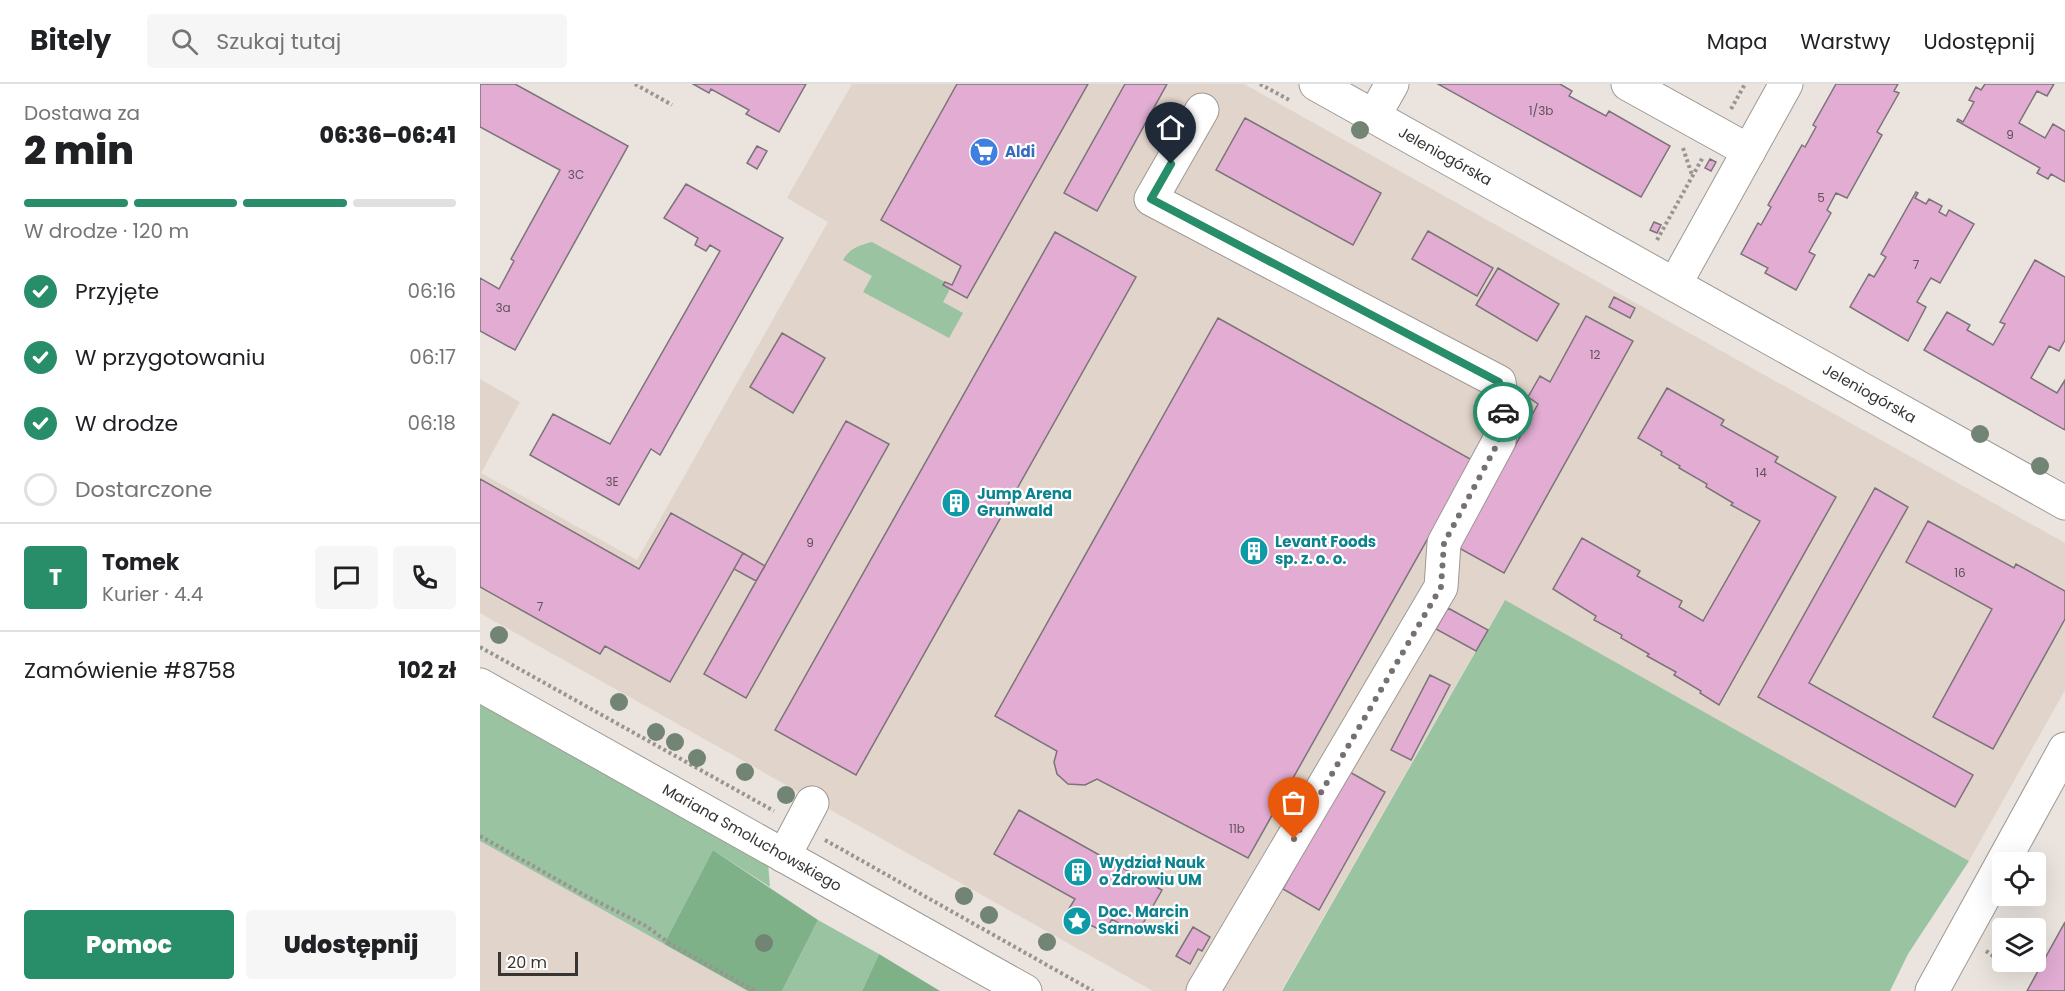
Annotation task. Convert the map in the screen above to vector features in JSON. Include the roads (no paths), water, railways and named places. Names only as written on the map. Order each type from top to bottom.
[{"type":"street","name":"Jeleniogórska","points":[[1316,84],[2065,503]]},
{"type":"street","points":[[1374,116],[1392,84]]},
{"type":"street","points":[[1628,84],[1749,151]]},
{"type":"street","points":[[1674,284],[1786,84]]},
{"type":"street","points":[[1202,110],[1151,199],[1499,382],[1503,412],[1499,441],[1444,543],[1441,587],[1203,991]]},
{"type":"street","name":"Mariana Smoluchowskiego","points":[[480,685],[1025,991]]},
{"type":"street","points":[[1932,991],[2065,749]]},
{"type":"street","points":[[784,856],[812,803]]},
{"type":"place","name":"Aldi","points":[[984,152]]},
{"type":"place","name":"Jump Arena Grunwald","points":[[956,503]]},
{"type":"place","name":"Levant Foods sp. z. o. o.","points":[[1254,551]]},
{"type":"place","name":"Wydział Nauk o Zdrowiu UM","points":[[1078,872]]},
{"type":"place","name":"Doc. Marcin Sarnowski","points":[[1077,921]]}]
